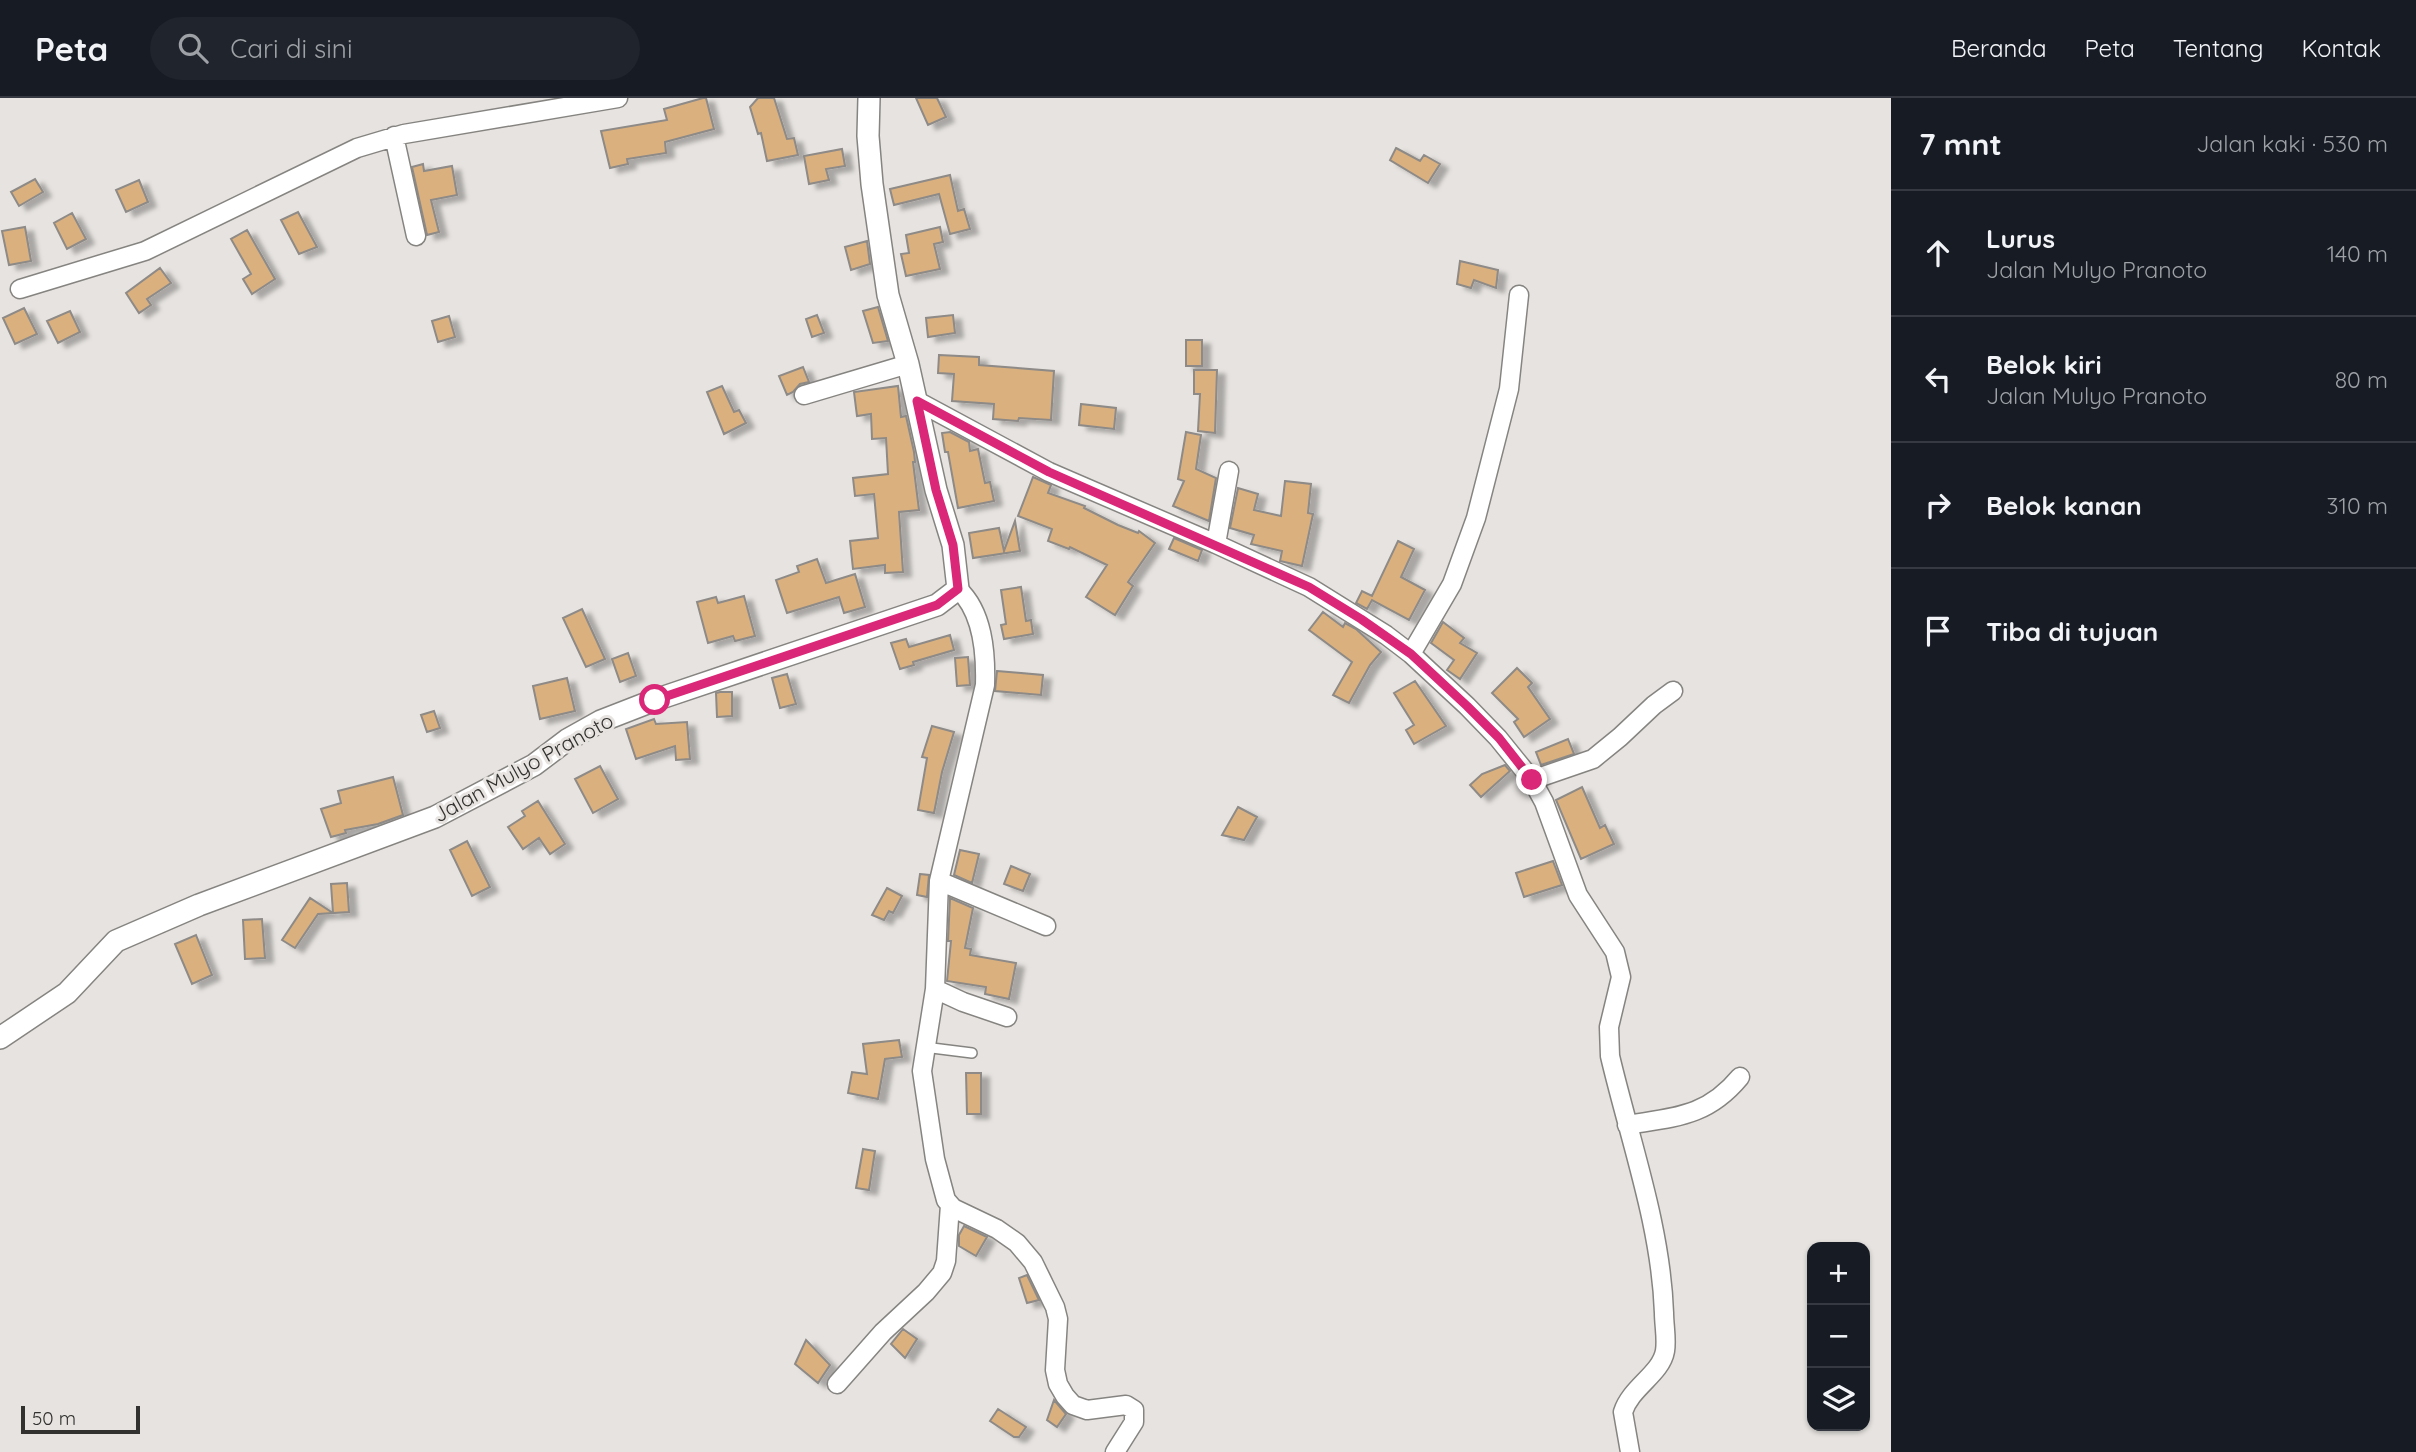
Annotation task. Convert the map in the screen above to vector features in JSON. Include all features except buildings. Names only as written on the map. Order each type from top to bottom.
[{"type":"street","points":[[20,289],[145,251],[357,148],[394,136],[618,98]]},
{"type":"street","points":[[836,1384],[883,1332],[926,1292],[942,1273],[946,1261],[950,1205],[942,1189],[930,1138],[923,1088],[924,1047],[935,989],[939,881],[985,685],[984,652],[976,613],[968,598],[958,589],[953,545],[936,490],[908,364],[888,295],[868,136],[869,98]]},
{"type":"street","points":[[394,136],[416,236]]},
{"type":"street","points":[[1411,654],[1451,584],[1476,518],[1509,389],[1519,295]]},
{"type":"street","points":[[804,395],[908,364]]},
{"type":"street","points":[[917,401],[1049,472],[1309,587],[1386,635],[1411,654],[1499,738],[1532,780],[1544,802],[1578,895],[1615,952],[1621,970],[1608,1041],[1660,1257],[1665,1350],[1658,1366],[1636,1389],[1625,1406],[1623,1412],[1630,1452]]},
{"type":"street","points":[[1216,544],[1229,471]]},
{"type":"street","name":"Jalan Mulyo Pranoto","points":[[0,1038],[67,993],[116,942],[198,905],[435,817],[534,765],[567,740],[601,721],[655,700],[937,605],[958,589]]},
{"type":"street","points":[[1532,780],[1593,759],[1673,691]]},
{"type":"street","points":[[939,881],[1046,926]]},
{"type":"street","points":[[935,989],[1007,1017]]},
{"type":"street","points":[[1627,1125],[1695,1113],[1729,1090],[1740,1077]]},
{"type":"street","points":[[950,1205],[1017,1243],[1033,1262],[1055,1307],[1058,1319],[1055,1370],[1058,1384],[1073,1405],[1087,1410],[1126,1405],[1134,1410],[1134,1422],[1115,1452]]},
{"type":"lane","points":[[924,1047],[972,1053]]},
{"type":"route","points":[[655,700],[937,605],[958,589],[953,545],[936,490],[917,401],[1049,472],[1309,587],[1361,619],[1411,654],[1467,706],[1499,738],[1532,780]]}]
